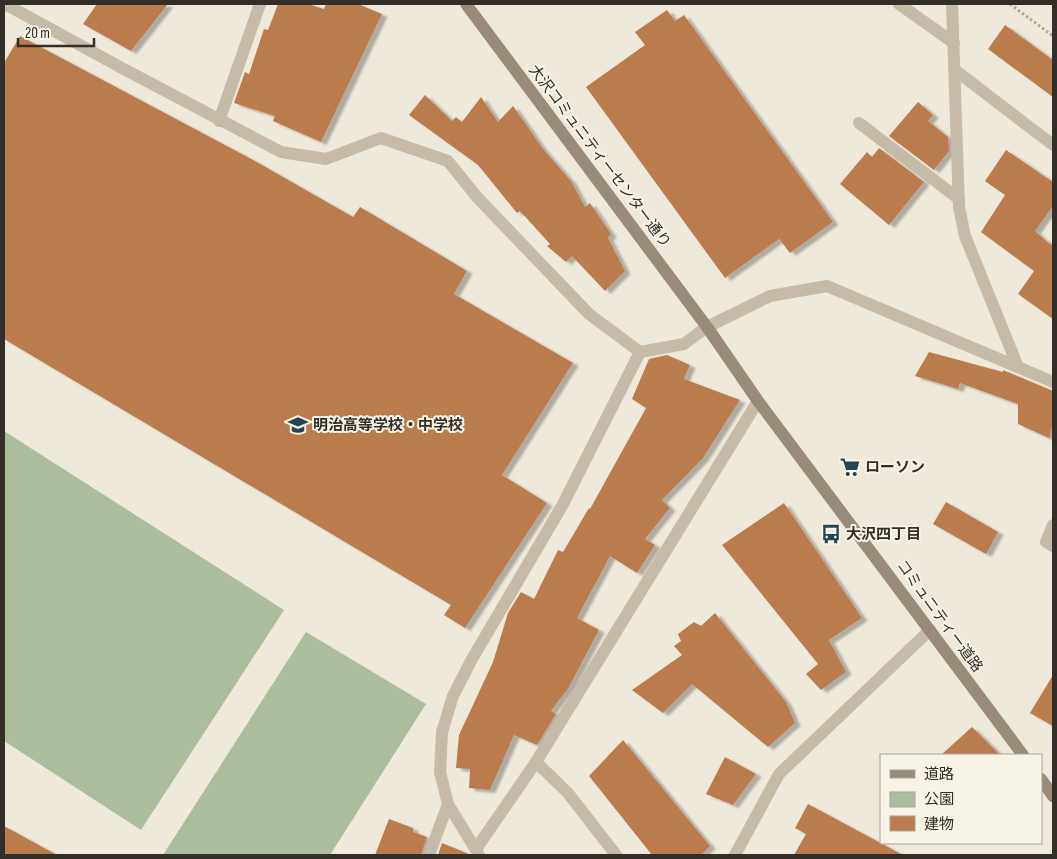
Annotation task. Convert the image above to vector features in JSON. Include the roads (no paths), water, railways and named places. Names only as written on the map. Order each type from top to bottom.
[{"type":"street","points":[[5,4],[281,152],[326,159],[381,138],[448,162],[476,196],[589,314],[640,352],[684,344],[707,327],[770,296],[828,286],[1053,382]]},
{"type":"street","points":[[219,120],[260,4]]},
{"type":"street","name":"大沢コミュニティーセンター通り","points":[[466,4],[707,327]]},
{"type":"street","points":[[899,4],[954,43]]},
{"type":"street","points":[[952,4],[959,198],[965,236],[1018,367]]},
{"type":"street","points":[[955,70],[1053,145]]},
{"type":"street","points":[[859,123],[959,198]]},
{"type":"street","name":"コミュニティー道路","points":[[707,327],[758,401],[1022,754]]},
{"type":"street","points":[[640,352],[562,506],[472,659],[453,696],[442,732],[440,772],[448,804],[478,852],[536,762],[758,401]]},
{"type":"street","points":[[1053,525],[1046,542],[1053,546]]},
{"type":"street","points":[[735,855],[780,774],[930,630]]},
{"type":"street","points":[[536,762],[568,793],[616,855]]},
{"type":"street","points":[[1042,780],[1053,796]]},
{"type":"street","points":[[429,855],[448,804]]},
{"type":"place","name":"明治高等学校・中学校","points":[[298,425]]},
{"type":"place","name":"ローソン","points":[[850,467]]},
{"type":"place","name":"大沢四丁目","points":[[831,534]]}]
